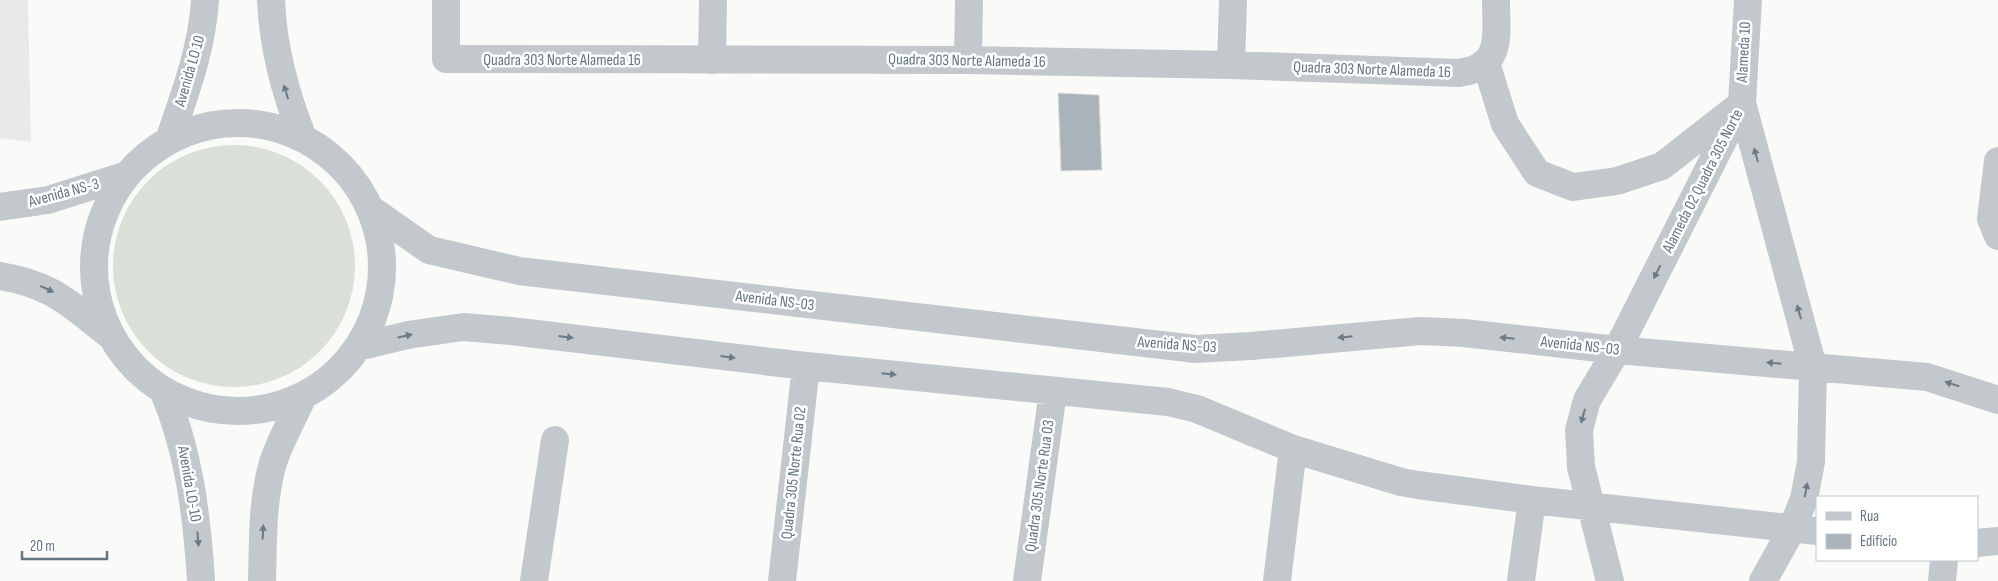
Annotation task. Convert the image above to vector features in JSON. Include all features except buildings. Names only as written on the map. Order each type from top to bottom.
[{"type":"street","name":"Avenida LO 10","points":[[169,140],[196,56],[202,31],[205,0]]},
{"type":"street","points":[[271,0],[274,36],[280,68],[303,138]]},
{"type":"street","name":"Quadra 303 Norte Alameda 16","points":[[446,0],[446,59],[968,60],[1231,65],[1460,73],[1478,68],[1486,63]]},
{"type":"street","points":[[712,60],[713,0]]},
{"type":"street","points":[[968,60],[969,0]]},
{"type":"street","points":[[1231,65],[1233,0]]},
{"type":"street","points":[[1496,0],[1496,46],[1486,63],[1506,124],[1537,173],[1573,186],[1616,181],[1662,166],[1742,103]]},
{"type":"street","name":"Alameda 10","points":[[1742,103],[1748,0]]},
{"type":"street","name":"Alameda 02 Quadra 305 Norte","points":[[1610,581],[1581,467],[1579,430],[1588,400],[1617,350],[1742,103]]},
{"type":"street","name":"Alameda 02 Quadra 305 Norte","points":[[1742,103],[1813,367],[1811,462],[1804,500],[1804,530],[1763,581]]},
{"type":"street","name":"Avenida NS-3","points":[[236,122],[264,125],[291,132],[303,138],[338,162],[356,184],[369,208],[379,242],[381,278],[380,293],[372,321],[349,359],[328,380],[303,396],[262,409],[232,411],[203,407],[176,397],[139,372],[120,349],[106,323],[97,295],[94,266],[97,238],[105,211],[127,175],[146,155],[169,140],[195,129],[236,122]]},
{"type":"street","points":[[1998,161],[1991,219],[1998,236]]},
{"type":"street","name":"Avenida NS-3","points":[[0,206],[48,200],[127,175]]},
{"type":"street","name":"Avenida NS-03","points":[[369,208],[429,250],[519,271],[1196,350],[1421,331],[1464,333],[1617,350],[1927,377],[1957,385],[1998,400]]},
{"type":"street","name":"Avenida NS-3","points":[[0,276],[19,279],[55,293],[112,337]]},
{"type":"street","points":[[358,347],[408,335],[463,327],[806,366],[1168,402],[1196,409],[1293,449],[1401,482],[1532,500],[1804,530]]},
{"type":"street","name":"Quadra 305 Norte Rua 02","points":[[782,581],[806,366]]},
{"type":"street","name":"Avenida LO-10","points":[[163,390],[174,416],[184,451],[196,518],[201,581]]},
{"type":"street","name":"Quadra 305 Norte Rua 03","points":[[1027,581],[1053,391]]},
{"type":"street","points":[[262,581],[263,530],[270,477],[273,465],[303,396]]},
{"type":"street","points":[[534,581],[555,440]]},
{"type":"street","points":[[1277,581],[1293,449]]},
{"type":"street","points":[[1521,581],[1532,500]]},
{"type":"street","points":[[1978,543],[1998,542]]},
{"type":"street","points":[[1942,581],[1944,561]]},
{"type":"shaded area","points":[[0,0],[28,0],[31,142],[0,138]]},
{"type":"shaded area","points":[[234,145],[258,147],[291,159],[311,173],[327,189],[341,209],[350,231],[355,266],[353,290],[341,323],[327,343],[311,359],[291,373],[269,382],[234,387],[210,385],[177,373],[157,359],[141,343],[127,323],[118,301],[113,266],[115,242],[127,209],[141,189],[157,173],[177,159],[199,150]]}]
